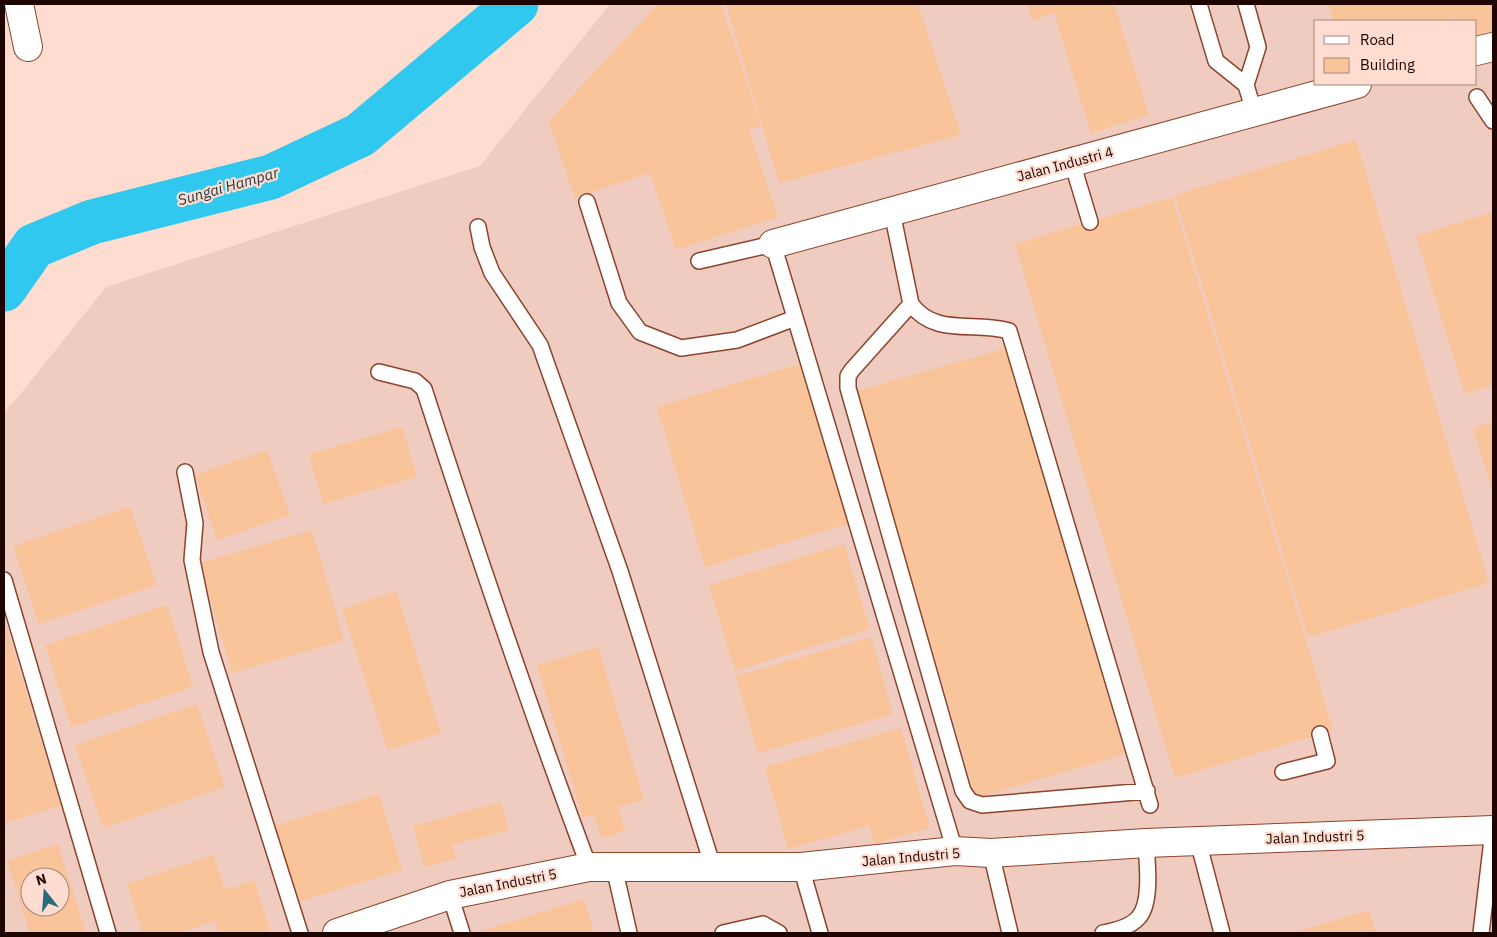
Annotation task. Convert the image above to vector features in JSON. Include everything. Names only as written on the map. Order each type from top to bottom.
[{"type":"street","points":[[19,4],[28,47]]},
{"type":"street","points":[[1477,51],[1493,47]]},
{"type":"street","name":"Jalan Industri 4","points":[[773,244],[1353,85]]},
{"type":"street","name":"Jalan Industri 5","points":[[342,932],[450,895],[602,867],[801,867],[955,851],[991,853],[1146,843],[1493,831]]},
{"type":"lane","points":[[1199,4],[1216,60],[1246,85]]},
{"type":"lane","points":[[1246,4],[1258,46],[1246,85],[1254,112]]},
{"type":"lane","points":[[1476,97],[1493,121]]},
{"type":"lane","points":[[1072,162],[1090,222]]},
{"type":"lane","points":[[587,202],[619,303],[640,332],[681,348],[737,340],[795,318]]},
{"type":"lane","points":[[892,212],[911,304],[917,312],[938,325],[995,327],[1009,331],[1149,798],[982,805],[970,801],[962,791],[848,388],[848,376],[852,370],[911,304]]},
{"type":"lane","points":[[478,227],[482,247],[492,273],[540,345],[620,570],[713,867]]},
{"type":"lane","points":[[699,261],[773,244],[955,851]]},
{"type":"lane","points":[[379,372],[415,381],[424,389],[485,576],[552,768],[602,867],[628,933]]},
{"type":"lane","points":[[185,472],[195,523],[192,560],[211,652],[300,933]]},
{"type":"lane","points":[[4,580],[108,933]]},
{"type":"lane","points":[[1283,772],[1327,761],[1320,734]]},
{"type":"lane","points":[[1481,933],[1493,831]]},
{"type":"lane","points":[[1198,841],[1222,933]]},
{"type":"lane","points":[[1103,933],[1118,930],[1139,918],[1145,901],[1148,879],[1146,843]]},
{"type":"lane","points":[[991,853],[1010,933]]},
{"type":"lane","points":[[801,867],[820,933]]},
{"type":"lane","points":[[450,895],[462,933]]},
{"type":"lane","points":[[723,933],[764,924],[779,933]]},
{"type":"shaded area","points":[[610,4],[1493,4],[1493,933],[4,933],[4,412],[106,287],[480,166]]},
{"type":"building","points":[[658,4],[721,4],[761,125],[749,130],[778,217],[676,250],[650,173],[575,198],[549,121]]},
{"type":"building","points":[[726,4],[918,4],[961,135],[779,183]]},
{"type":"building","points":[[1027,4],[1114,4],[1149,115],[1091,133],[1054,13],[1032,20]]},
{"type":"building","points":[[1329,4],[1493,4],[1493,34],[1477,39],[1477,20],[1456,20],[1454,17],[1444,20],[1334,20]]},
{"type":"building","points":[[1356,140],[1489,583],[1308,637],[1175,195]]},
{"type":"building","points":[[1172,197],[1333,730],[1175,778],[1015,244]]},
{"type":"building","points":[[1493,212],[1493,385],[1465,394],[1416,236]]},
{"type":"building","points":[[1006,348],[1125,754],[976,798],[857,391]]},
{"type":"building","points":[[800,364],[848,524],[705,567],[657,407]]},
{"type":"building","points":[[1493,422],[1493,492],[1473,428]]},
{"type":"building","points":[[402,427],[417,477],[323,504],[309,454]]},
{"type":"building","points":[[267,450],[290,515],[217,540],[195,475]]},
{"type":"building","points":[[130,507],[157,585],[39,624],[13,546]]},
{"type":"building","points":[[312,530],[344,640],[232,673],[200,563]]},
{"type":"building","points":[[844,544],[870,629],[735,671],[709,585]]},
{"type":"building","points":[[396,591],[441,733],[388,750],[342,609]]},
{"type":"building","points":[[167,605],[193,687],[71,727],[45,645]]},
{"type":"building","points":[[4,621],[61,806],[4,823]]},
{"type":"building","points":[[871,637],[893,714],[758,753],[736,676]]},
{"type":"building","points":[[598,647],[644,800],[618,807],[625,831],[601,838],[594,815],[583,818],[537,665]]},
{"type":"building","points":[[197,704],[225,787],[103,828],[75,745]]},
{"type":"building","points":[[901,728],[930,828],[874,844],[869,826],[788,849],[765,767]]},
{"type":"building","points":[[379,794],[402,870],[297,902],[274,826]]},
{"type":"building","points":[[501,802],[509,830],[452,845],[456,859],[424,867],[413,826]]},
{"type":"building","points":[[58,844],[65,867],[20,867],[20,902],[7,861]]},
{"type":"building","points":[[213,855],[225,890],[254,880],[271,933],[219,933],[215,921],[179,933],[143,933],[127,884]]},
{"type":"building","points":[[70,882],[86,933],[30,933],[25,917],[70,917]]},
{"type":"building","points":[[584,899],[594,933],[475,933]]},
{"type":"building","points":[[1369,910],[1376,933],[1292,933]]},
{"type":"waterway","name":"Sungai Hampar","points":[[4,289],[34,246],[92,222],[271,177],[360,135],[516,4]]}]
